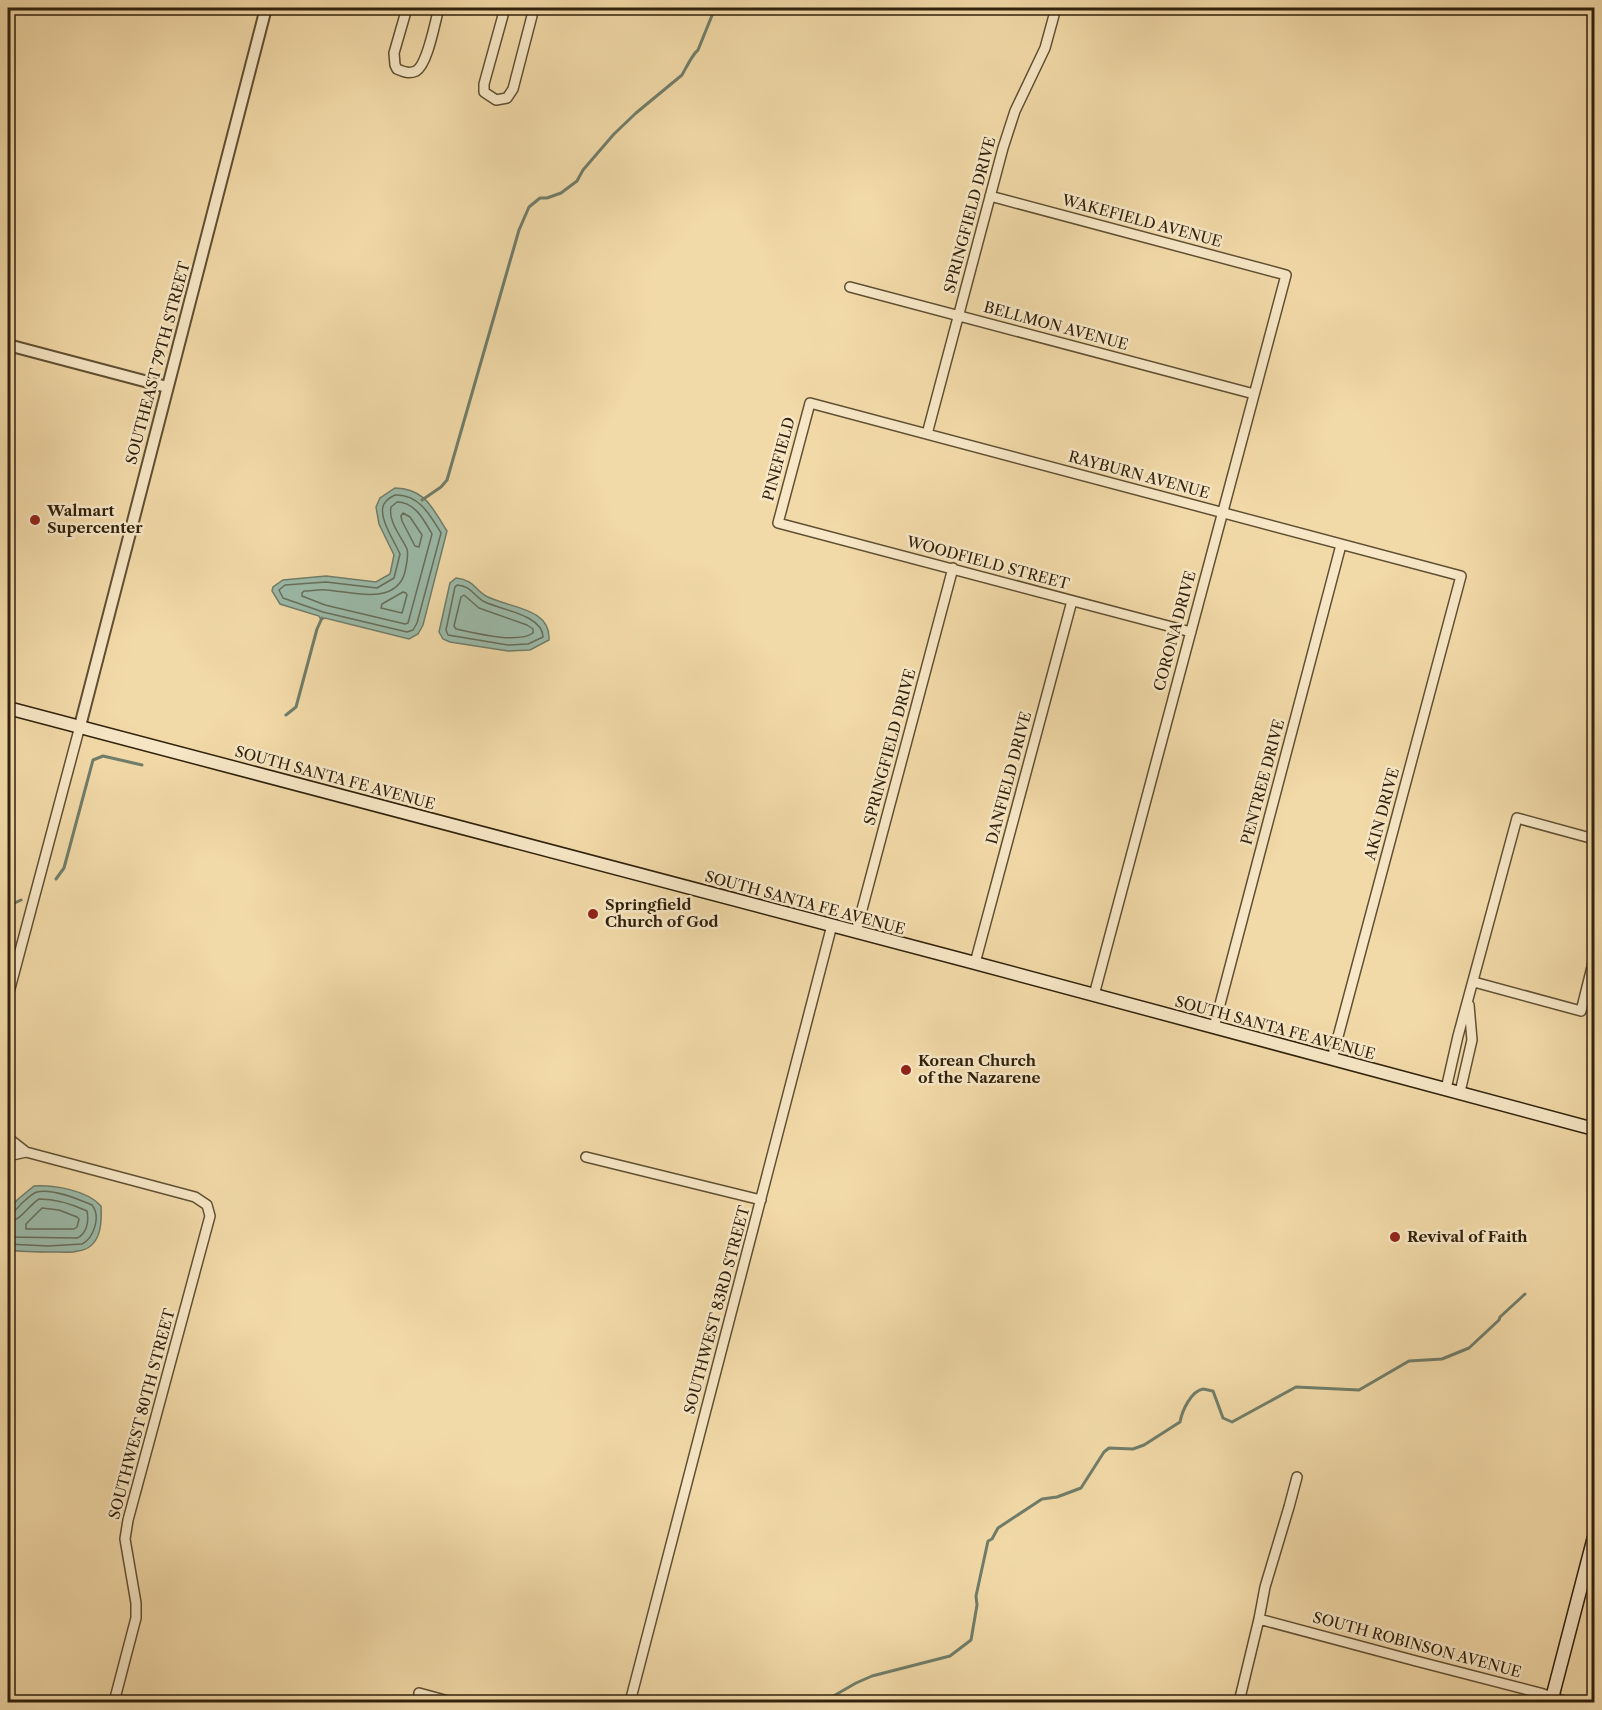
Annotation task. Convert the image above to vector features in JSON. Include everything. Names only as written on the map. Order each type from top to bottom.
[{"type":"main road","name":"SOUTH SANTA FE AVENUE","points":[[8,708],[1594,1129]]},
{"type":"main road","points":[[1552,1700],[1594,1537]]},
{"type":"street","name":"SOUTHEAST 79TH STREET","points":[[80,726],[266,8]]},
{"type":"street","points":[[407,8],[394,54],[397,69],[405,72],[419,69],[439,8]]},
{"type":"street","points":[[504,8],[484,84],[484,92],[496,100],[507,98],[513,89],[534,8]]},
{"type":"street","name":"SPRINGFIELD DRIVE","points":[[927,435],[1012,120],[1045,48],[1056,8]]},
{"type":"street","name":"WAKEFIELD AVENUE","points":[[990,196],[1286,275]]},
{"type":"street","name":"CORONA DRIVE","points":[[1094,995],[1286,275]]},
{"type":"street","name":"BELLMON AVENUE","points":[[850,287],[1254,394]]},
{"type":"street","points":[[8,345],[167,387]]},
{"type":"street","name":"RAYBURN AVENUE","points":[[810,403],[1461,576]]},
{"type":"street","name":"PINEFIELD","points":[[778,523],[810,403]]},
{"type":"street","name":"WOODFIELD STREET","points":[[778,523],[1191,632]]},
{"type":"street","name":"PENTREE DRIVE","points":[[1214,1027],[1341,544]]},
{"type":"street","name":"SPRINGFIELD DRIVE","points":[[856,932],[953,568]]},
{"type":"street","name":"AKIN DRIVE","points":[[1332,1059],[1461,576]]},
{"type":"street","name":"DANFIELD DRIVE","points":[[975,963],[1072,601]]},
{"type":"street","points":[[8,996],[80,726]]},
{"type":"street","points":[[1446,1089],[1458,1036],[1517,818],[1594,839]]},
{"type":"street","name":"SOUTHWEST 83RD STREET","points":[[630,1702],[832,925]]},
{"type":"street","points":[[1474,982],[1581,1011],[1594,958]]},
{"type":"street","points":[[1460,1092],[1472,1040],[1469,1000]]},
{"type":"street","points":[[8,1140],[26,1152]]},
{"type":"street","points":[[8,1156],[26,1152]]},
{"type":"street","name":"SOUTHWEST 80TH STREET","points":[[26,1152],[195,1197],[207,1205],[210,1216],[128,1520],[125,1539],[136,1602],[136,1618],[114,1702]]},
{"type":"street","points":[[586,1157],[761,1200]]},
{"type":"street","points":[[1239,1702],[1265,1587],[1297,1477]]},
{"type":"street","name":"SOUTH ROBINSON AVENUE","points":[[1259,1619],[1540,1693],[1552,1700],[1567,1702]]},
{"type":"street","points":[[418,1693],[452,1702]]},
{"type":"water","points":[[395,488],[406,489],[421,496],[427,501],[447,531],[423,625],[418,634],[409,639],[325,618],[321,620],[319,616],[280,604],[272,591],[273,587],[283,580],[326,576],[376,582],[390,574],[394,555],[379,524],[376,507],[380,498]]},
{"type":"water","points":[[456,578],[471,583],[488,597],[536,615],[548,629],[549,640],[530,650],[508,651],[443,639],[439,632],[450,583]]},
{"type":"water","points":[[34,1186],[51,1186],[79,1192],[101,1206],[100,1227],[96,1240],[86,1249],[75,1252],[8,1250],[8,1211]]},
{"type":"waterway","points":[[422,500],[447,480],[519,230],[529,207],[540,198],[561,193],[577,181],[583,170],[614,134],[682,75],[698,50],[715,8]]},
{"type":"waterway","points":[[286,715],[296,707],[322,618]]},
{"type":"waterway","points":[[56,879],[64,868],[93,760],[103,756],[142,765]]},
{"type":"waterway","points":[[8,906],[21,900]]},
{"type":"waterway","points":[[823,1702],[872,1676],[950,1656],[971,1640],[977,1605],[976,1596],[988,1541],[992,1539],[998,1528],[1042,1499],[1057,1497],[1081,1488],[1104,1452],[1109,1448],[1133,1449],[1144,1445],[1180,1422],[1188,1402],[1195,1393],[1203,1389],[1213,1391],[1223,1418],[1232,1422],[1296,1387],[1359,1390],[1409,1361],[1442,1359],[1469,1348],[1525,1294]]},
{"type":"place","name":"Walmart Supercenter","points":[[35,520]]},
{"type":"place","name":"Springfield Church of God","points":[[593,914]]},
{"type":"place","name":"Korean Church of the Nazarene","points":[[906,1070]]},
{"type":"place","name":"Revival of Faith","points":[[1395,1237]]}]
